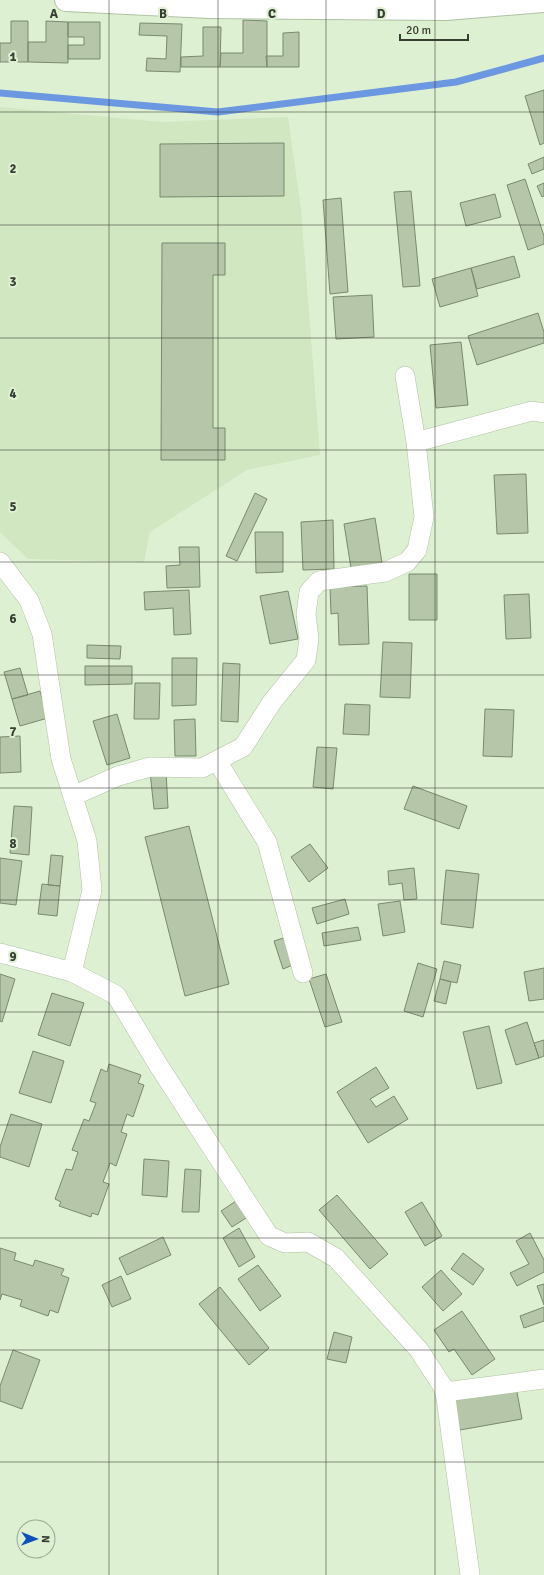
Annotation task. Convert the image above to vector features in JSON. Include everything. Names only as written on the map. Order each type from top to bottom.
[{"type":"street","points":[[66,0],[162,2],[209,7],[446,9],[495,3],[544,1]]},
{"type":"street","points":[[73,796],[118,776],[150,767],[202,768],[243,747],[272,702],[306,660],[309,639],[306,614],[310,592],[319,581],[385,572],[407,562],[417,550],[424,517],[416,442],[405,376]]},
{"type":"street","points":[[416,442],[532,411],[544,413]]},
{"type":"street","points":[[0,562],[29,600],[42,634],[61,759],[87,842],[92,890],[72,972]]},
{"type":"street","points":[[217,761],[267,842],[303,973]]},
{"type":"street","points":[[0,953],[72,972],[116,995],[157,1063],[269,1236],[285,1243],[308,1242],[336,1258],[418,1350],[445,1392],[470,1575]]},
{"type":"street","points":[[445,1392],[544,1379]]},
{"type":"shaded area","points":[[0,107],[162,122],[288,117],[301,209],[320,455],[247,470],[150,532],[144,562],[28,559],[0,532]]},
{"type":"building","points":[[243,20],[267,21],[267,67],[220,67],[221,53],[243,53]]},
{"type":"building","points":[[11,21],[28,21],[28,62],[0,62],[0,43],[11,43]]},
{"type":"building","points":[[46,21],[68,22],[68,63],[28,62],[28,42],[46,42]]},
{"type":"building","points":[[68,22],[100,22],[100,59],[68,59],[68,45],[84,45],[84,37],[68,37]]},
{"type":"building","points":[[140,23],[182,24],[180,72],[146,71],[147,58],[166,59],[167,36],[139,35]]},
{"type":"building","points":[[203,27],[221,27],[220,67],[181,67],[181,57],[203,56]]},
{"type":"building","points":[[299,32],[299,67],[267,67],[266,56],[283,56],[283,33]]},
{"type":"building","points":[[544,90],[544,143],[540,145],[525,96]]},
{"type":"building","points":[[284,143],[284,196],[160,197],[160,144]]},
{"type":"building","points":[[544,157],[544,169],[532,174],[528,164]]},
{"type":"building","points":[[525,179],[544,236],[544,244],[528,250],[507,185]]},
{"type":"building","points":[[544,183],[544,196],[542,197],[537,186]]},
{"type":"building","points":[[411,191],[420,286],[403,287],[394,192]]},
{"type":"building","points":[[495,194],[501,217],[466,226],[460,203]]},
{"type":"building","points":[[341,198],[348,292],[330,294],[323,200]]},
{"type":"building","points":[[162,243],[225,243],[225,275],[213,275],[213,428],[225,428],[225,460],[161,460]]},
{"type":"building","points":[[514,256],[520,277],[477,289],[471,268]]},
{"type":"building","points":[[471,268],[478,296],[440,307],[432,279]]},
{"type":"building","points":[[372,295],[374,337],[336,339],[333,297]]},
{"type":"building","points":[[538,313],[544,332],[544,343],[477,365],[468,336]]},
{"type":"building","points":[[461,342],[468,405],[436,408],[430,345]]},
{"type":"building","points":[[526,474],[528,533],[497,534],[494,475]]},
{"type":"building","points":[[255,493],[267,499],[237,561],[226,556]]},
{"type":"building","points":[[375,518],[382,563],[351,568],[344,524]]},
{"type":"building","points":[[333,520],[334,569],[303,570],[301,522]]},
{"type":"building","points":[[255,532],[283,532],[283,572],[256,573]]},
{"type":"building","points":[[179,547],[199,547],[200,587],[167,588],[166,566],[180,565]]},
{"type":"building","points":[[409,574],[437,574],[437,620],[409,620]]},
{"type":"building","points":[[367,586],[369,644],[339,645],[338,613],[331,614],[330,587]]},
{"type":"building","points":[[189,590],[191,634],[174,635],[173,608],[145,610],[144,592]]},
{"type":"building","points":[[288,591],[298,639],[270,644],[260,596]]},
{"type":"building","points":[[529,594],[531,638],[506,639],[504,595]]},
{"type":"building","points":[[383,642],[412,643],[410,698],[380,697]]},
{"type":"building","points":[[87,645],[121,646],[120,659],[87,658]]},
{"type":"building","points":[[172,658],[197,658],[196,705],[172,706]]},
{"type":"building","points":[[223,663],[240,664],[238,722],[221,721]]},
{"type":"building","points":[[85,666],[132,666],[132,684],[85,685]]},
{"type":"building","points":[[20,668],[28,695],[12,699],[4,672]]},
{"type":"building","points":[[135,683],[160,683],[159,719],[134,719]]},
{"type":"building","points":[[40,691],[48,718],[20,726],[12,699]]},
{"type":"building","points":[[345,704],[370,705],[369,735],[343,734]]},
{"type":"building","points":[[485,709],[514,710],[512,757],[483,756]]},
{"type":"building","points":[[117,714],[130,758],[107,765],[93,721]]},
{"type":"building","points":[[195,719],[196,756],[175,756],[174,720]]},
{"type":"building","points":[[20,736],[21,772],[0,773],[0,737]]},
{"type":"building","points":[[317,747],[337,748],[333,789],[313,787]]},
{"type":"building","points":[[166,771],[168,808],[154,809],[150,772]]},
{"type":"building","points":[[413,786],[467,806],[459,829],[404,809]]},
{"type":"building","points":[[14,806],[32,807],[29,855],[10,853]]},
{"type":"building","points":[[189,826],[229,984],[185,996],[145,837]]},
{"type":"building","points":[[310,844],[328,868],[309,882],[291,857]]},
{"type":"building","points":[[51,855],[63,856],[60,886],[48,885]]},
{"type":"building","points":[[0,858],[22,861],[16,905],[0,903]]},
{"type":"building","points":[[414,868],[417,899],[404,900],[402,883],[389,885],[388,871]]},
{"type":"building","points":[[446,870],[479,874],[473,928],[441,924]]},
{"type":"building","points":[[42,884],[60,886],[57,916],[38,914]]},
{"type":"building","points":[[345,899],[349,914],[317,924],[312,908]]},
{"type":"building","points":[[400,901],[405,932],[383,936],[378,904]]},
{"type":"building","points":[[358,927],[361,940],[324,946],[322,933]]},
{"type":"building","points":[[290,936],[298,963],[283,969],[274,941]]},
{"type":"building","points":[[444,961],[461,965],[457,983],[440,979]]},
{"type":"building","points":[[418,963],[437,969],[423,1017],[404,1011]]},
{"type":"building","points":[[544,968],[544,999],[529,1001],[524,972]]},
{"type":"building","points":[[0,974],[15,979],[2,1022],[0,1021]]},
{"type":"building","points":[[326,974],[342,1022],[325,1027],[309,979]]},
{"type":"building","points":[[440,979],[451,982],[446,1004],[434,1001]]},
{"type":"building","points":[[52,993],[84,1003],[70,1046],[38,1035]]},
{"type":"building","points":[[527,1022],[539,1058],[516,1065],[505,1030]]},
{"type":"building","points":[[489,1026],[502,1083],[477,1089],[463,1032]]},
{"type":"building","points":[[544,1040],[544,1056],[539,1058],[534,1043]]},
{"type":"building","points":[[33,1051],[64,1061],[51,1103],[19,1093]]},
{"type":"building","points":[[109,1064],[141,1075],[138,1083],[144,1085],[133,1117],[127,1114],[121,1132],[127,1134],[116,1166],[110,1163],[103,1182],[109,1184],[98,1215],[92,1213],[91,1217],[59,1206],[61,1202],[55,1199],[66,1169],[72,1170],[78,1152],[72,1150],[84,1119],[89,1121],[96,1103],[90,1101],[101,1069],[107,1072]]},
{"type":"building","points":[[376,1067],[389,1088],[370,1099],[376,1107],[394,1096],[408,1119],[368,1143],[337,1092]]},
{"type":"building","points":[[11,1114],[42,1124],[29,1167],[0,1157],[0,1147]]},
{"type":"building","points":[[144,1159],[169,1161],[167,1197],[142,1195]]},
{"type":"building","points":[[185,1169],[201,1170],[199,1212],[182,1212]]},
{"type":"building","points":[[337,1195],[388,1254],[370,1269],[319,1210]]},
{"type":"building","points":[[236,1201],[246,1218],[232,1227],[221,1211]]},
{"type":"building","points":[[422,1202],[442,1236],[425,1246],[405,1212]]},
{"type":"building","points":[[239,1228],[255,1257],[239,1267],[223,1238]]},
{"type":"building","points":[[530,1233],[544,1260],[544,1272],[517,1286],[510,1273],[529,1264],[516,1241]]},
{"type":"building","points":[[163,1237],[171,1255],[127,1275],[119,1258]]},
{"type":"building","points":[[0,1248],[16,1253],[14,1260],[33,1266],[35,1260],[64,1269],[61,1275],[69,1278],[58,1313],[50,1310],[48,1316],[20,1306],[22,1300],[2,1294],[0,1300]]},
{"type":"building","points":[[463,1253],[484,1269],[473,1285],[451,1269]]},
{"type":"building","points":[[258,1265],[281,1296],[260,1311],[238,1279]]},
{"type":"building","points":[[441,1270],[462,1294],[443,1311],[422,1287]]},
{"type":"building","points":[[121,1276],[131,1299],[112,1307],[102,1285]]},
{"type":"building","points":[[544,1284],[544,1305],[537,1286]]},
{"type":"building","points":[[220,1287],[269,1348],[249,1365],[199,1304]]},
{"type":"building","points":[[544,1307],[544,1321],[524,1328],[520,1316]]},
{"type":"building","points":[[462,1311],[495,1359],[472,1375],[454,1349],[449,1352],[434,1330]]},
{"type":"building","points":[[334,1332],[352,1337],[346,1363],[327,1359]]},
{"type":"building","points":[[13,1350],[40,1360],[22,1409],[0,1401],[0,1386]]},
{"type":"building","points":[[516,1387],[522,1419],[460,1430],[454,1399]]},
{"type":"waterway","points":[[0,93],[218,112],[456,82],[544,58]]}]
